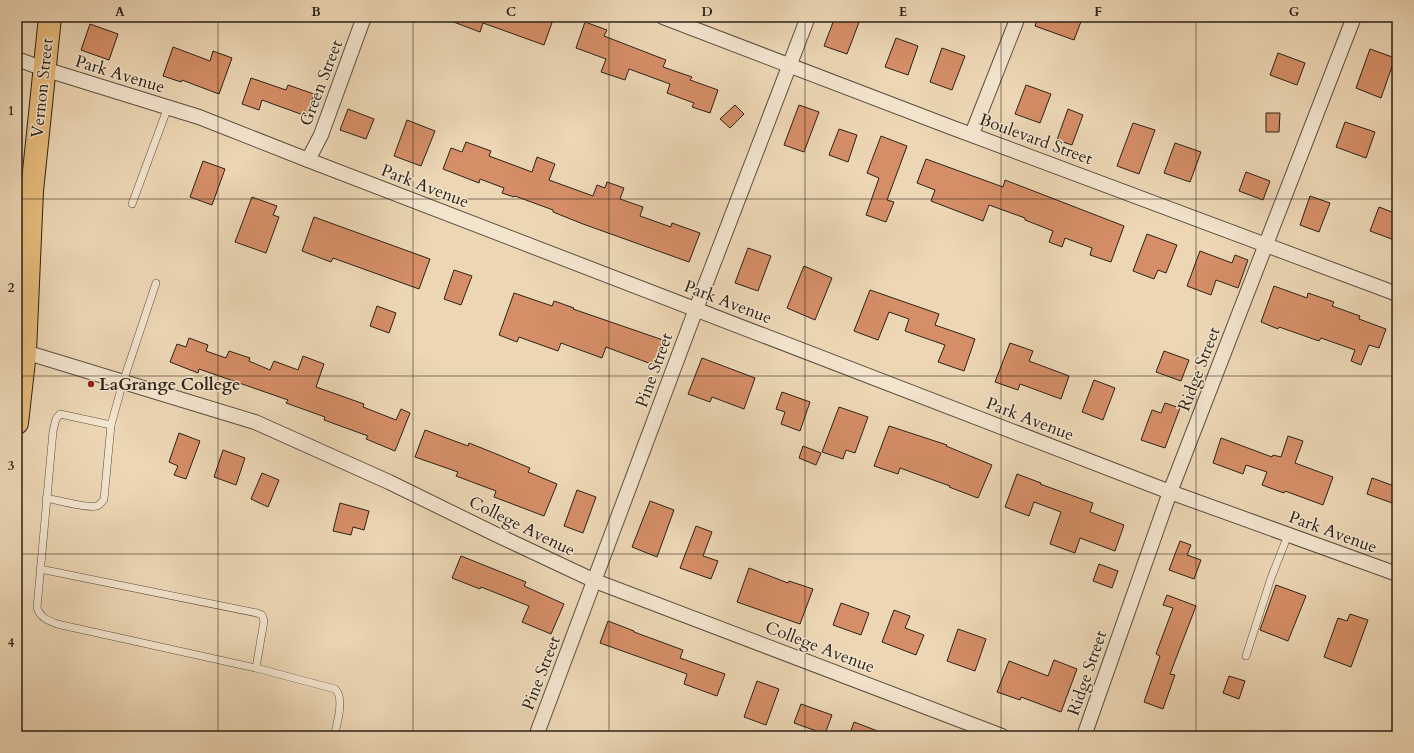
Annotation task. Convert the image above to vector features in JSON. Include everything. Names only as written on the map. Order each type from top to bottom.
[{"type":"main road","name":"Vernon Street","points":[[17,423],[25,352],[32,191],[50,17]]},
{"type":"street","name":"Green Street","points":[[308,160],[321,135],[364,17]]},
{"type":"street","name":"Boulevard Street","points":[[663,17],[1397,294]]},
{"type":"street","name":"Pine Street","points":[[536,736],[696,309],[808,17]]},
{"type":"street","points":[[972,134],[1018,17]]},
{"type":"street","name":"Ridge Street","points":[[1084,736],[1170,492],[1354,17]]},
{"type":"street","name":"Park Avenue","points":[[17,59],[44,69],[199,117],[1170,492],[1397,574]]},
{"type":"street","name":"College Avenue","points":[[25,352],[255,422],[389,482],[595,581],[1002,736]]},
{"type":"lane","points":[[132,204],[168,107]]},
{"type":"lane","points":[[46,498],[86,506],[98,506],[102,503],[104,499],[110,424],[156,283]]},
{"type":"lane","points":[[110,424],[68,414],[60,414],[56,419],[53,431],[40,569],[37,608],[40,615],[57,624],[256,668],[331,687],[337,691],[339,695],[340,711],[334,736]]},
{"type":"lane","points":[[1246,656],[1288,535]]},
{"type":"lane","points":[[40,569],[257,613],[262,616],[264,621],[256,668]]},
{"type":"building","points":[[554,17],[544,45],[483,23],[480,32],[443,18]]},
{"type":"building","points":[[835,17],[861,17],[847,54],[824,46]]},
{"type":"building","points":[[1038,17],[1075,17],[1082,19],[1074,40],[1035,26]]},
{"type":"building","points":[[585,22],[607,30],[604,36],[666,60],[663,67],[692,77],[690,80],[718,90],[710,113],[692,107],[694,103],[667,93],[670,84],[629,69],[625,80],[601,72],[606,59],[576,48]]},
{"type":"building","points":[[90,24],[118,34],[109,60],[81,50]]},
{"type":"building","points":[[896,38],[918,46],[908,75],[885,67]]},
{"type":"building","points":[[173,47],[210,61],[213,51],[232,58],[219,94],[182,80],[181,82],[163,76]]},
{"type":"building","points":[[942,48],[965,56],[952,90],[930,82]]},
{"type":"building","points":[[1370,49],[1395,58],[1381,98],[1356,88]]},
{"type":"building","points":[[1278,53],[1305,63],[1297,85],[1270,75]]},
{"type":"building","points":[[251,78],[286,90],[288,85],[314,94],[306,116],[262,100],[259,110],[242,104]]},
{"type":"building","points":[[1026,85],[1051,94],[1040,123],[1015,114]]},
{"type":"building","points":[[735,105],[744,114],[730,128],[720,119]]},
{"type":"building","points":[[799,105],[819,112],[804,152],[784,145]]},
{"type":"building","points":[[348,109],[374,119],[366,139],[340,130]]},
{"type":"building","points":[[1068,109],[1083,115],[1072,145],[1057,140]]},
{"type":"building","points":[[1266,113],[1280,113],[1279,132],[1266,132]]},
{"type":"building","points":[[407,120],[435,131],[421,166],[394,156]]},
{"type":"building","points":[[1345,122],[1375,132],[1366,158],[1336,147]]},
{"type":"building","points":[[1133,123],[1155,130],[1139,174],[1117,166]]},
{"type":"building","points":[[839,129],[857,135],[848,162],[829,155]]},
{"type":"building","points":[[881,136],[907,146],[887,200],[894,202],[886,222],[866,215],[879,178],[867,173]]},
{"type":"building","points":[[466,142],[491,151],[489,156],[532,172],[537,157],[555,164],[549,180],[593,196],[597,185],[605,188],[607,182],[624,188],[620,199],[643,207],[640,216],[671,227],[672,223],[700,233],[689,262],[583,224],[553,212],[553,210],[515,196],[502,193],[504,188],[480,179],[479,183],[443,169],[451,148],[462,152]]},
{"type":"building","points":[[1175,143],[1201,152],[1190,182],[1164,173]]},
{"type":"building","points":[[926,159],[1003,187],[1005,180],[1124,226],[1111,262],[1090,255],[1092,248],[1065,238],[1062,247],[1049,242],[1053,231],[1025,220],[1025,218],[989,205],[983,221],[931,201],[935,190],[917,183]]},
{"type":"building","points":[[203,161],[225,169],[212,205],[190,197]]},
{"type":"building","points":[[1246,172],[1270,181],[1263,200],[1239,191]]},
{"type":"building","points":[[1310,196],[1330,203],[1319,232],[1300,225]]},
{"type":"building","points":[[252,197],[277,206],[273,215],[279,217],[266,253],[235,242]]},
{"type":"building","points":[[1379,207],[1397,214],[1397,241],[1370,231]]},
{"type":"building","points":[[314,217],[430,259],[419,289],[333,258],[331,262],[302,251]]},
{"type":"building","points":[[1147,234],[1177,245],[1166,273],[1158,270],[1154,279],[1133,271]]},
{"type":"building","points":[[748,248],[771,256],[758,291],[735,283]]},
{"type":"building","points":[[1200,251],[1232,263],[1235,255],[1248,260],[1238,288],[1216,280],[1211,295],[1187,286]]},
{"type":"building","points":[[804,266],[832,278],[815,320],[787,308]]},
{"type":"building","points":[[454,270],[472,276],[461,305],[444,299]]},
{"type":"building","points":[[1274,286],[1307,298],[1308,293],[1334,302],[1332,306],[1360,316],[1359,319],[1386,329],[1379,348],[1369,345],[1361,365],[1351,361],[1355,350],[1321,338],[1319,341],[1279,327],[1278,329],[1261,322]]},
{"type":"building","points":[[870,290],[939,314],[935,325],[975,339],[964,371],[938,362],[945,345],[905,331],[909,319],[889,312],[878,340],[854,331]]},
{"type":"building","points":[[514,293],[552,306],[554,301],[663,340],[654,365],[606,347],[602,358],[561,343],[558,351],[519,337],[517,342],[499,335]]},
{"type":"building","points":[[377,306],[396,313],[389,333],[370,326]]},
{"type":"building","points":[[189,338],[208,345],[206,351],[226,358],[229,351],[250,358],[249,361],[270,370],[274,361],[298,370],[303,356],[324,364],[316,387],[364,404],[363,407],[396,420],[401,409],[410,413],[395,451],[366,439],[368,436],[324,420],[325,417],[286,403],[288,400],[199,369],[198,373],[170,362],[177,344],[186,347]]},
{"type":"building","points":[[1010,343],[1033,351],[1029,361],[1069,376],[1061,399],[1020,384],[1018,390],[995,382]]},
{"type":"building","points":[[1164,351],[1189,360],[1181,381],[1156,372]]},
{"type":"building","points":[[702,358],[755,378],[744,409],[712,397],[710,402],[688,394]]},
{"type":"building","points":[[1094,380],[1115,388],[1103,420],[1082,412]]},
{"type":"building","points":[[782,392],[810,402],[800,431],[781,424],[785,412],[776,409]]},
{"type":"building","points":[[1165,403],[1180,408],[1165,448],[1141,440],[1152,410],[1161,413]]},
{"type":"building","points":[[839,407],[868,417],[855,453],[846,450],[843,459],[822,452]]},
{"type":"building","points":[[889,426],[947,445],[946,446],[992,465],[978,498],[900,468],[898,474],[874,466]]},
{"type":"building","points":[[425,430],[468,446],[469,443],[494,453],[530,468],[528,472],[557,484],[544,516],[494,497],[496,491],[456,476],[458,472],[415,457]]},
{"type":"building","points":[[179,433],[200,441],[186,479],[174,475],[178,466],[169,462]]},
{"type":"building","points":[[1288,436],[1303,441],[1295,463],[1333,477],[1323,505],[1285,491],[1284,493],[1262,485],[1267,472],[1246,465],[1243,474],[1213,463],[1221,438],[1272,457],[1273,455],[1281,457]]},
{"type":"building","points":[[803,446],[821,453],[816,465],[799,458]]},
{"type":"building","points":[[223,450],[245,458],[236,485],[214,477]]},
{"type":"building","points":[[262,473],[279,480],[268,507],[251,499]]},
{"type":"building","points":[[1017,474],[1093,503],[1090,512],[1124,525],[1115,551],[1080,538],[1075,553],[1050,544],[1061,512],[1034,502],[1029,516],[1005,507]]},
{"type":"building","points":[[1372,478],[1397,487],[1397,498],[1395,504],[1367,494]]},
{"type":"building","points":[[577,490],[596,497],[583,533],[564,526]]},
{"type":"building","points":[[650,501],[674,510],[657,557],[632,547]]},
{"type":"building","points":[[340,503],[369,511],[364,530],[353,527],[351,535],[333,531]]},
{"type":"building","points":[[696,526],[712,532],[703,556],[718,561],[711,579],[680,568]]},
{"type":"building","points":[[1180,541],[1191,545],[1187,555],[1201,560],[1194,579],[1169,570]]},
{"type":"building","points":[[461,556],[526,582],[524,586],[564,604],[551,634],[522,622],[529,606],[481,587],[480,589],[452,578]]},
{"type":"building","points":[[1099,564],[1118,571],[1112,588],[1093,581]]},
{"type":"building","points":[[749,568],[788,583],[789,581],[813,589],[800,624],[737,602]]},
{"type":"building","points":[[1276,585],[1306,596],[1288,641],[1260,630]]},
{"type":"building","points":[[1167,595],[1196,606],[1170,674],[1175,675],[1163,709],[1144,702],[1160,656],[1156,654],[1173,608],[1163,605]]},
{"type":"building","points":[[841,603],[869,613],[861,635],[833,625]]},
{"type":"building","points":[[894,610],[910,616],[905,628],[924,635],[916,655],[882,642]]},
{"type":"building","points":[[1350,614],[1368,620],[1351,667],[1324,657],[1338,618],[1347,621]]},
{"type":"building","points":[[608,621],[683,650],[680,658],[725,674],[717,696],[684,684],[687,674],[600,643]]},
{"type":"building","points":[[958,629],[986,639],[975,671],[947,661]]},
{"type":"building","points":[[1054,660],[1077,669],[1061,712],[1021,697],[1020,700],[997,692],[1009,661],[1048,676]]},
{"type":"building","points":[[1229,676],[1245,681],[1239,699],[1223,693]]},
{"type":"building","points":[[757,681],[779,689],[766,725],[744,717]]},
{"type":"building","points":[[801,704],[832,715],[825,734],[794,723]]},
{"type":"building","points":[[854,722],[888,735],[888,736],[849,736]]},
{"type":"place","name":"LaGrange College","points":[[91,384]]}]
